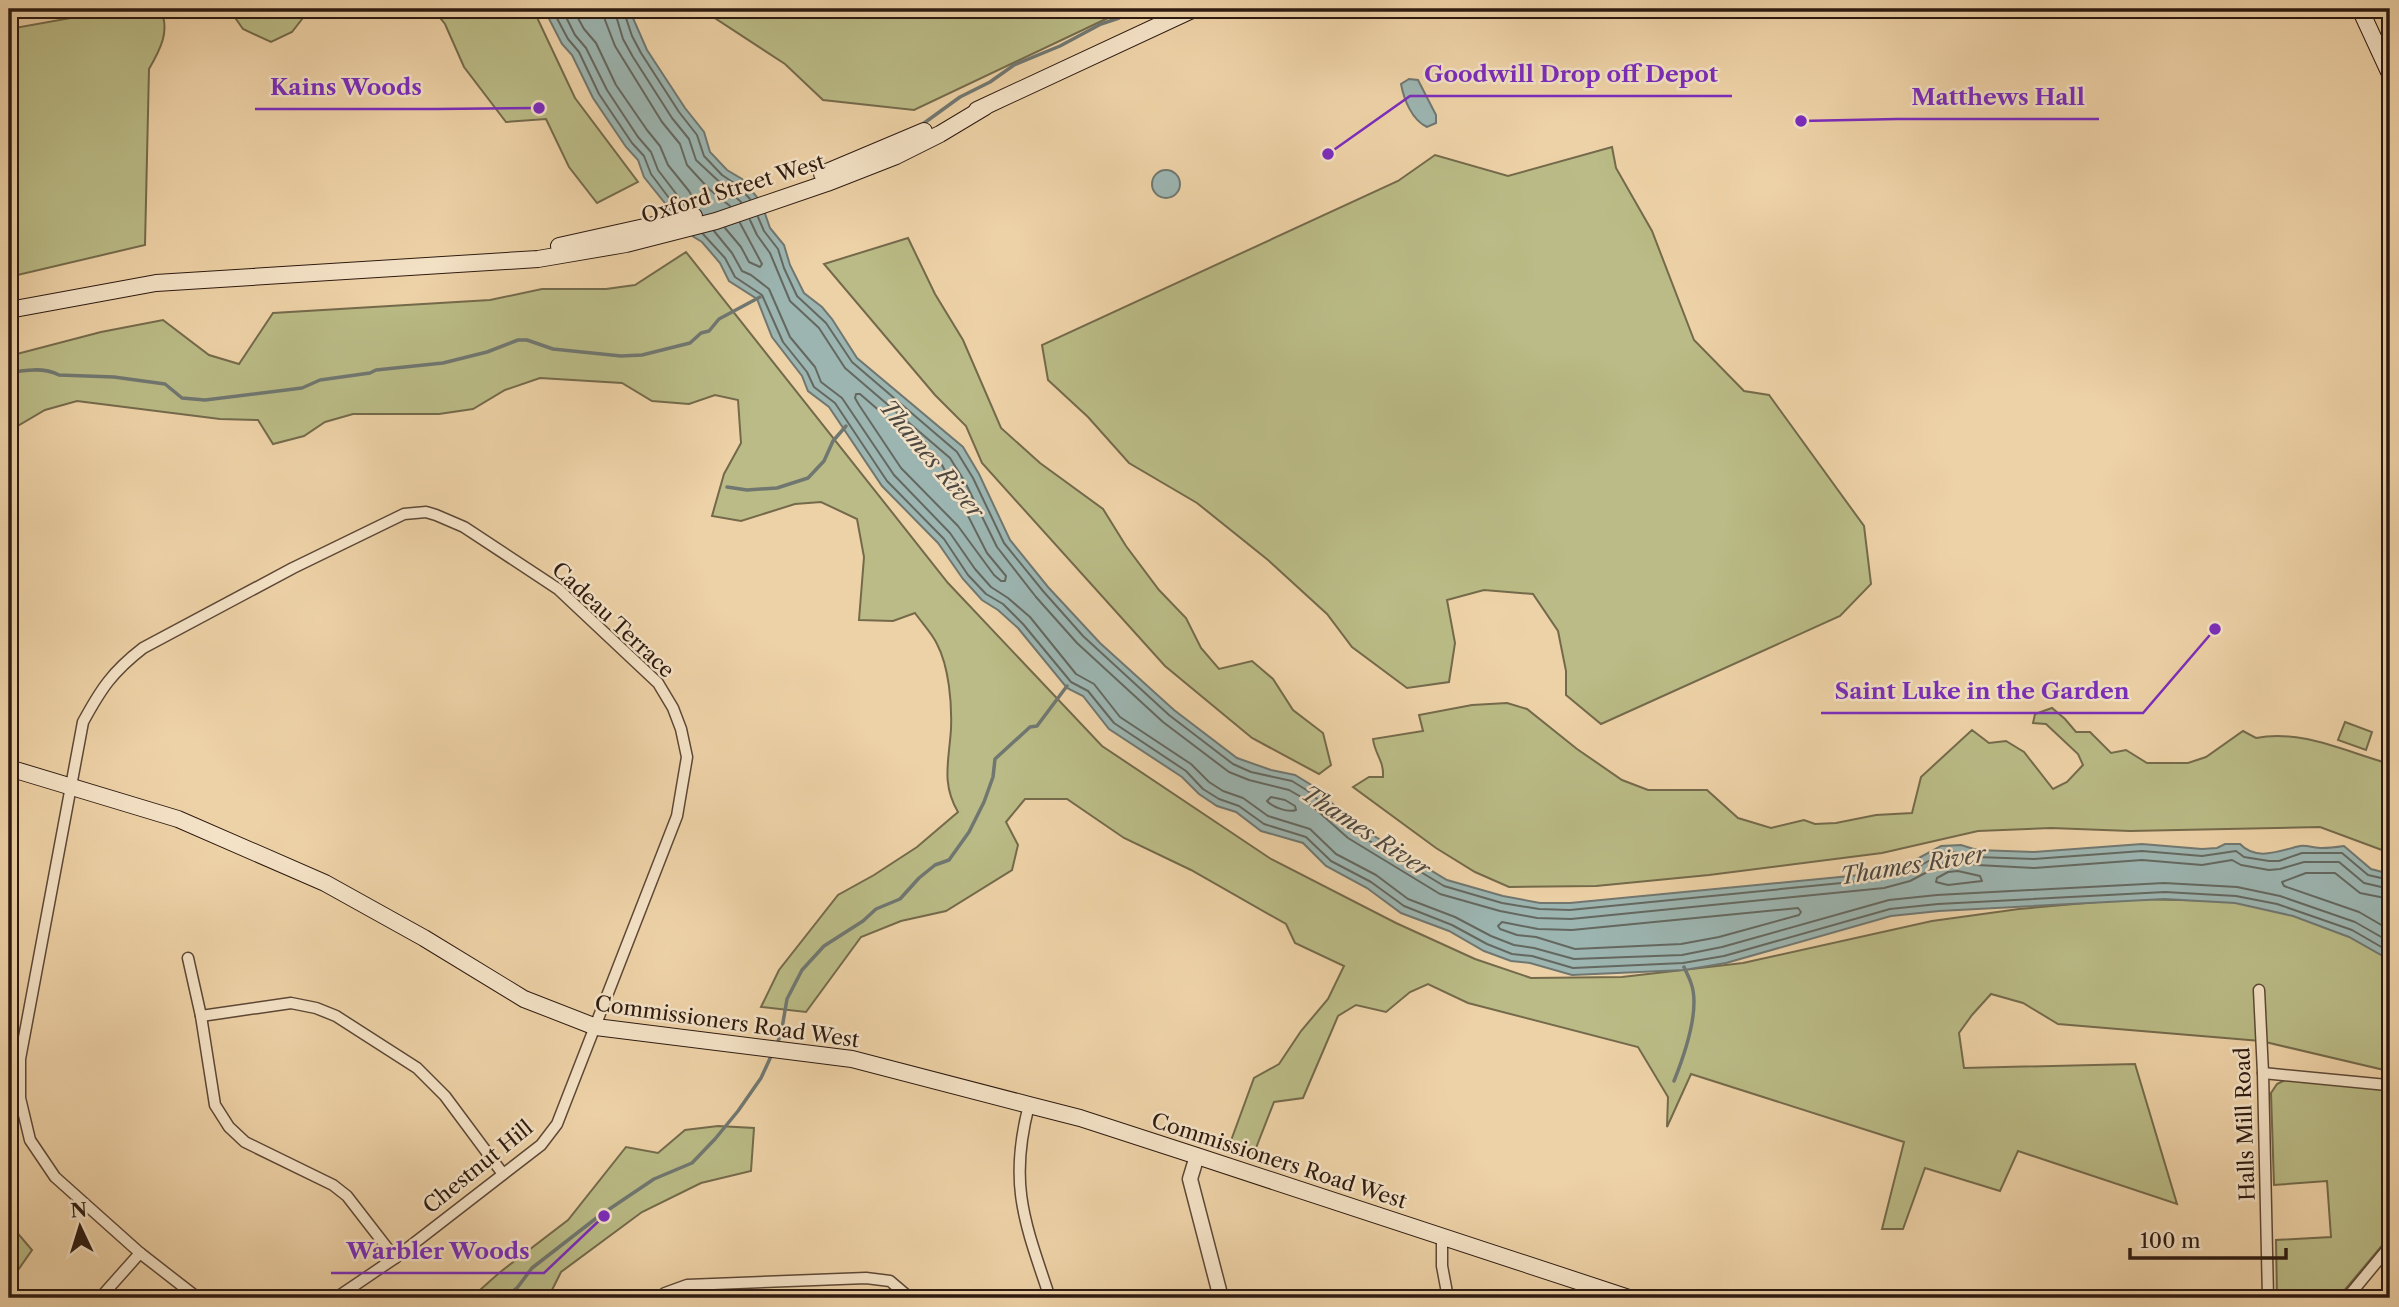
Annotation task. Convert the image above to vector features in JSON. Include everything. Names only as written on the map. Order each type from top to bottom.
[{"type":"main road","name":"Oxford Street West","points":[[9,310],[156,283],[478,263],[587,246],[632,231],[737,204],[938,130],[1194,9]]},
{"type":"main road","points":[[2360,9],[2390,74]]},
{"type":"main road","name":"Commissioners Road West","points":[[9,768],[178,819],[325,883],[424,938],[524,999],[596,1027],[852,1059],[1080,1118],[1629,1298]]},
{"type":"street","name":"Cadeau Terrace","points":[[72,788],[83,722],[103,685],[124,662],[142,648],[293,568],[404,514],[426,512],[445,517],[494,545],[558,589],[657,683],[673,708],[681,729],[687,757],[677,816],[596,1027]]},
{"type":"street","points":[[72,788],[20,1059],[20,1098],[30,1140],[55,1177],[139,1254],[201,1298]]},
{"type":"street","points":[[188,958],[201,1016],[215,1105],[229,1126],[245,1142],[334,1185],[347,1196],[395,1258]]},
{"type":"street","name":"Halls Mill Road","points":[[2259,990],[2269,1298]]},
{"type":"street","points":[[201,1016],[290,1003],[316,1008],[335,1016],[417,1068],[445,1096],[503,1174]]},
{"type":"street","name":"Chestnut Hill","points":[[336,1298],[395,1258],[541,1145],[557,1124],[596,1027]]},
{"type":"street","points":[[2263,1073],[2387,1085]]},
{"type":"street","points":[[1029,1105],[1020,1144],[1020,1193],[1025,1224],[1050,1298]]},
{"type":"street","points":[[1197,1156],[1190,1179],[1220,1298]]},
{"type":"street","points":[[1442,1237],[1442,1266],[1448,1298]]},
{"type":"street","points":[[2347,1298],[2390,1246]]},
{"type":"street","points":[[100,1298],[139,1254]]},
{"type":"street","points":[[659,1298],[687,1285],[866,1278],[890,1281],[910,1298]]},
{"type":"green space","points":[[121,9],[160,9],[164,25],[160,47],[149,69],[145,245],[9,277],[9,29]]},
{"type":"green space","points":[[229,9],[314,9],[306,14],[292,32],[271,42],[243,29]]},
{"type":"green space","points":[[433,9],[533,9],[575,98],[638,182],[597,203],[569,167],[546,119],[506,122],[464,67],[445,24]]},
{"type":"green space","points":[[701,9],[1127,9],[914,110],[823,100],[785,64]]},
{"type":"green space","points":[[1612,147],[1616,168],[1652,231],[1694,340],[1744,391],[1769,395],[1864,526],[1871,584],[1840,616],[1601,724],[1566,695],[1566,671],[1558,631],[1533,594],[1484,590],[1447,600],[1455,643],[1449,682],[1407,688],[1352,647],[1327,614],[1268,560],[1197,503],[1129,463],[1088,417],[1048,380],[1042,345],[1398,181],[1435,155],[1508,176]]},
{"type":"green space","points":[[908,238],[935,294],[963,340],[1001,428],[1040,463],[1103,509],[1126,546],[1159,590],[1186,618],[1201,648],[1219,669],[1252,661],[1273,679],[1293,710],[1323,733],[1331,765],[1319,774],[1252,738],[1165,666],[982,463],[966,426],[935,395],[824,264]]},
{"type":"green space","points":[[686,252],[948,583],[1102,746],[1271,859],[1396,923],[1475,959],[1531,978],[1622,977],[1743,963],[1932,921],[2019,909],[2131,899],[2227,901],[2330,914],[2390,955],[2390,1077],[2384,1070],[2261,1041],[2058,1024],[2023,1003],[1991,994],[1959,1033],[1964,1068],[2135,1064],[2177,1204],[2018,1151],[2000,1191],[1925,1168],[1903,1229],[1882,1229],[1904,1142],[1691,1074],[1667,1127],[1668,1097],[1638,1047],[1468,1003],[1428,984],[1410,992],[1386,1012],[1356,1005],[1338,1016],[1303,1098],[1274,1102],[1254,1153],[1229,1146],[1254,1078],[1279,1064],[1301,1031],[1328,999],[1344,966],[1295,943],[1286,924],[1191,870],[1124,838],[1067,799],[1025,799],[1006,822],[1018,845],[1012,870],[946,911],[901,921],[861,937],[806,1012],[761,1007],[779,970],[838,895],[917,847],[958,812],[949,791],[951,708],[947,674],[941,653],[915,613],[893,621],[859,620],[864,557],[857,519],[821,502],[795,504],[741,521],[712,516],[724,474],[741,443],[738,400],[715,395],[689,404],[652,401],[622,383],[540,378],[505,390],[473,409],[439,414],[353,414],[325,422],[304,436],[273,444],[258,420],[220,419],[77,401],[45,410],[9,431],[9,356],[101,332],[163,320],[209,355],[239,364],[273,313],[490,300],[542,289],[606,289],[635,285]]},
{"type":"green space","points":[[1507,703],[1527,709],[1577,749],[1622,780],[1648,790],[1707,790],[1738,818],[1771,828],[1804,820],[1815,824],[1836,823],[1876,815],[1912,813],[1921,777],[1972,730],[1989,743],[2006,741],[2024,752],[2053,789],[2067,782],[2083,765],[2078,754],[2046,724],[2033,723],[2035,714],[2052,708],[2076,732],[2090,732],[2111,753],[2126,750],[2147,763],[2188,763],[2206,757],[2243,731],[2256,738],[2273,736],[2307,739],[2390,764],[2390,853],[2320,827],[2130,831],[2051,828],[1978,831],[1882,853],[1709,875],[1596,886],[1509,887],[1475,872],[1436,848],[1353,787],[1369,777],[1383,777],[1373,739],[1423,731],[1419,715],[1472,705]]},
{"type":"green space","points":[[2345,722],[2372,732],[2366,750],[2338,740]]},
{"type":"green space","points":[[2285,1080],[2390,1089],[2390,1236],[2338,1298],[2277,1298],[2276,1240],[2331,1237],[2327,1181],[2274,1185],[2271,1093],[2277,1084]]},
{"type":"green space","points":[[718,1126],[754,1128],[751,1171],[701,1183],[642,1212],[561,1272],[548,1298],[471,1298],[568,1220],[626,1147],[658,1153],[685,1130]]},
{"type":"green space","points":[[9,1223],[32,1250],[9,1283]]},
{"type":"water","name":"Thames River","points":[[544,9],[629,9],[647,50],[704,132],[710,152],[727,170],[742,179],[761,202],[770,228],[784,245],[790,265],[804,293],[832,319],[857,358],[963,447],[979,474],[1010,540],[1048,587],[1100,643],[1174,710],[1237,758],[1295,775],[1313,786],[1356,825],[1447,880],[1540,903],[1570,903],[1881,873],[1904,866],[1941,846],[1961,845],[1977,850],[2034,852],[2142,844],[2202,849],[2240,844],[2261,854],[2300,846],[2344,846],[2371,869],[2390,874],[2390,960],[2349,937],[2293,916],[2235,903],[2164,899],[1891,916],[1726,963],[1684,970],[1572,975],[1530,963],[1511,961],[1484,951],[1449,931],[1401,913],[1367,888],[1326,866],[1303,843],[1261,831],[1236,812],[1217,806],[1199,794],[1182,777],[1109,729],[1083,696],[1067,688],[1018,628],[982,600],[963,579],[938,543],[882,486],[829,407],[808,391],[802,376],[772,337],[757,299],[729,281],[720,263],[702,242],[681,229],[668,207],[644,177],[638,160],[593,98],[572,55],[562,44]]},
{"type":"water","points":[[1409,79],[1418,80],[1436,115],[1436,123],[1427,127],[1413,115],[1401,84]]},
{"type":"water","points":[[1166,170],[1176,174],[1180,184],[1176,194],[1166,198],[1156,194],[1152,184],[1156,174]]},
{"type":"waterway","points":[[920,126],[960,97],[990,82],[1014,65],[1119,18],[1129,9]]},
{"type":"waterway","points":[[9,373],[41,370],[59,375],[114,377],[165,384],[182,398],[205,400],[302,388],[320,380],[376,370],[443,363],[487,352],[518,340],[527,340],[553,349],[621,356],[642,355],[690,343],[701,333],[709,331],[719,319],[760,297]]},
{"type":"waterway","points":[[727,487],[747,490],[777,488],[808,478],[824,461],[833,441],[846,426]]},
{"type":"waterway","points":[[776,1046],[781,1034],[787,999],[802,970],[824,946],[863,921],[876,909],[900,899],[935,865],[949,860],[969,832],[984,802],[993,777],[995,759],[1030,727],[1037,726],[1067,686]]},
{"type":"waterway","points":[[1674,1081],[1693,1019],[1694,994],[1684,967]]},
{"type":"waterway","points":[[504,1298],[517,1288],[532,1268],[599,1216],[654,1179],[692,1163],[738,1111],[761,1078],[773,1052]]},
{"type":"place","name":"Kains Woods","points":[[539,108]]},
{"type":"place","name":"Matthews Hall","points":[[1801,121]]},
{"type":"place","name":"Goodwill Drop off Depot","points":[[1328,154]]},
{"type":"place","name":"Saint Luke in the Garden","points":[[2215,629]]},
{"type":"place","name":"Warbler Woods","points":[[604,1216]]}]
